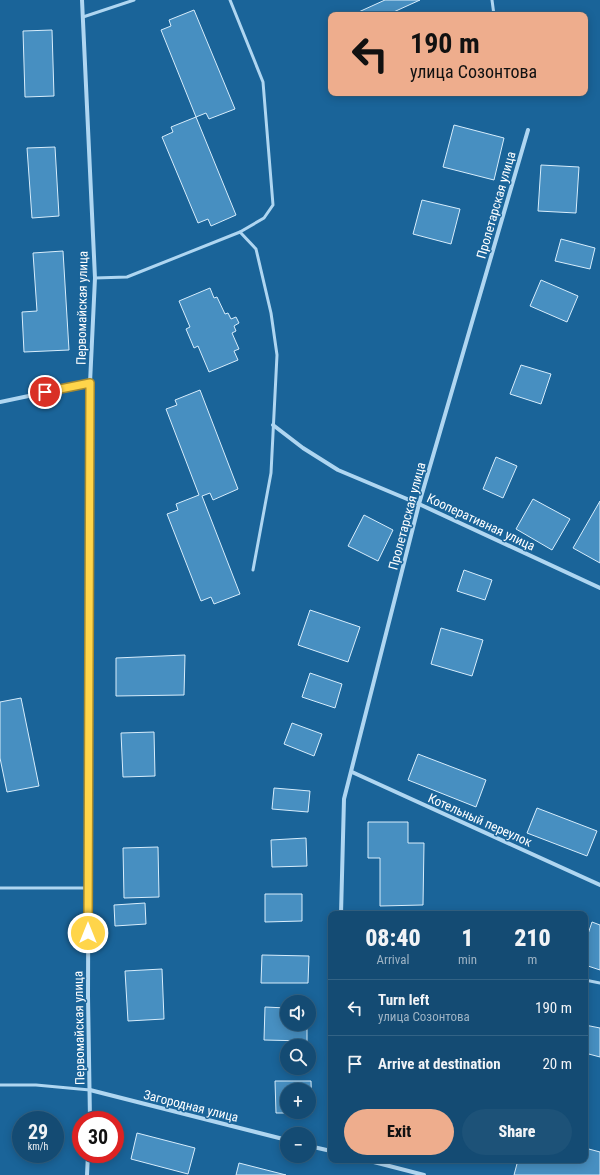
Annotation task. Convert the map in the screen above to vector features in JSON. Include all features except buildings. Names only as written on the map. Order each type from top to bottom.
[{"type":"street","name":"Первомайская улица","points":[[82,0],[95,278],[90,383],[90,1111]]},
{"type":"street","name":"Пролетарская улица","points":[[342,911],[344,799],[419,504],[528,130]]},
{"type":"street","points":[[0,402],[90,383]]},
{"type":"street","name":"Кооперативная улица","points":[[273,425],[303,448],[338,470],[419,504],[600,588]]},
{"type":"street","name":"Котельный переулок","points":[[352,772],[600,885]]},
{"type":"street","name":"Загородная улица","points":[[90,1090],[280,1138]]},
{"type":"street","points":[[316,1148],[328,1150]]},
{"type":"street","points":[[87,1175],[88,1163]]},
{"type":"street","points":[[378,1163],[424,1175]]},
{"type":"lane","points":[[83,17],[134,0]]},
{"type":"lane","points":[[95,278],[127,277],[240,232],[264,218],[273,205],[263,82],[230,0]]},
{"type":"lane","points":[[492,0],[494,12]]},
{"type":"lane","points":[[240,232],[256,250],[271,313],[277,355],[271,473],[253,570]]},
{"type":"lane","points":[[0,888],[89,888]]},
{"type":"lane","points":[[588,981],[600,983]]},
{"type":"lane","points":[[0,1086],[36,1084],[90,1090]]},
{"type":"route","points":[[45,392],[90,383],[88,933]]}]
